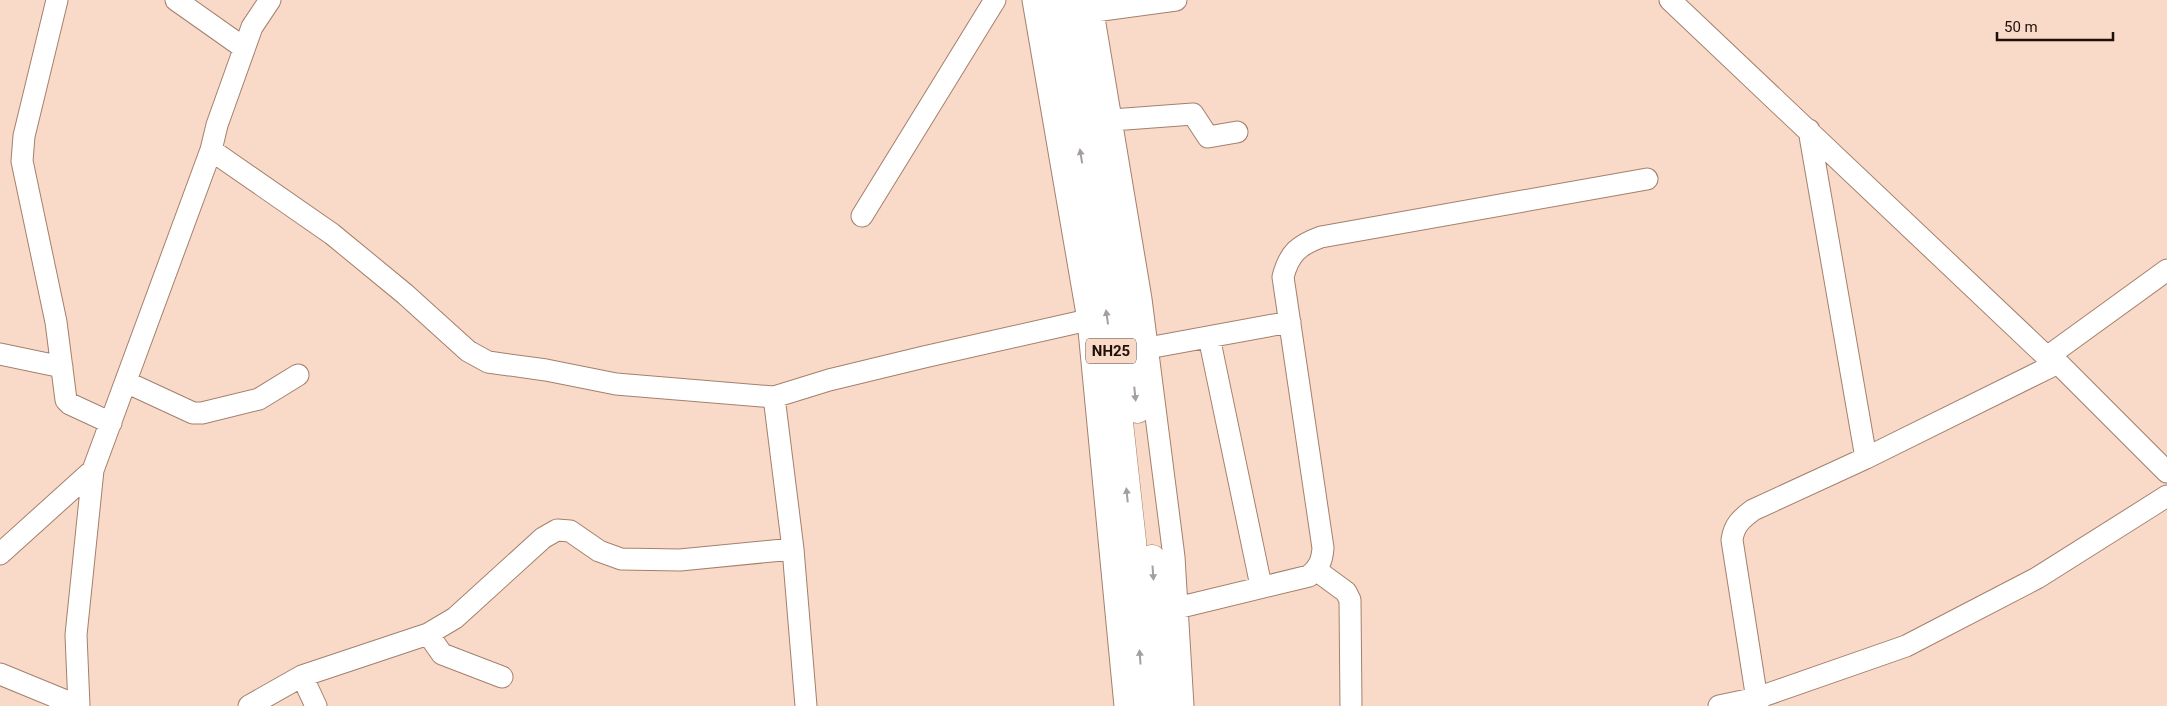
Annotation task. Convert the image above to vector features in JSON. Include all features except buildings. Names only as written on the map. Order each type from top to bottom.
[{"type":"highway","name":"NH25","points":[[1060,5],[1112,359],[1132,541],[1143,706]]},
{"type":"highway","name":"NH25","points":[[1060,5],[1111,212],[1132,358],[1152,564],[1163,706]]},
{"type":"street","points":[[57,0],[24,136],[22,161],[56,322],[66,400],[70,404],[112,423]]},
{"type":"street","points":[[176,0],[244,48]]},
{"type":"street","points":[[0,674],[79,706],[76,635],[93,470],[112,423],[211,150],[216,125],[244,48],[252,27],[270,0]]},
{"type":"street","points":[[862,216],[995,0]]},
{"type":"street","points":[[1060,5],[1176,0]]},
{"type":"street","points":[[1670,0],[2053,360],[2167,472]]},
{"type":"street","points":[[1060,5],[1112,120],[1148,348],[1174,557],[1183,706]]},
{"type":"street","points":[[1060,5],[1125,706]]},
{"type":"street","points":[[1112,120],[1193,114],[1208,138],[1237,132]]},
{"type":"street","points":[[1809,130],[1866,458]]},
{"type":"street","points":[[211,150],[332,234],[405,294],[468,350],[488,362],[546,370],[616,384],[774,397],[829,380],[914,359],[1088,320]]},
{"type":"street","points":[[1177,608],[1261,586],[1309,576],[1316,570],[1322,560],[1322,548],[1283,277],[1286,265],[1296,250],[1304,243],[1321,237],[1646,178]]},
{"type":"street","points":[[1758,702],[1732,540],[1733,530],[1740,519],[1753,510],[1866,458],[2053,360],[2167,270]]},
{"type":"street","points":[[1148,348],[1290,322]]},
{"type":"street","points":[[1209,337],[1261,586]]},
{"type":"street","points":[[0,354],[62,367]]},
{"type":"street","points":[[126,382],[193,413],[202,413],[259,399],[298,375]]},
{"type":"street","points":[[774,397],[793,549],[806,706]]},
{"type":"street","points":[[0,554],[93,470]]},
{"type":"street","points":[[1719,706],[1758,702],[1906,646],[2037,578],[2167,496]]},
{"type":"street","points":[[249,706],[302,676],[428,634],[455,618],[543,538],[557,530],[570,531],[599,551],[621,559],[680,560],[793,549]]},
{"type":"street","points":[[1316,570],[1346,592],[1350,600],[1351,706]]},
{"type":"street","points":[[428,634],[442,654],[502,677]]},
{"type":"street","points":[[302,676],[316,706]]}]
